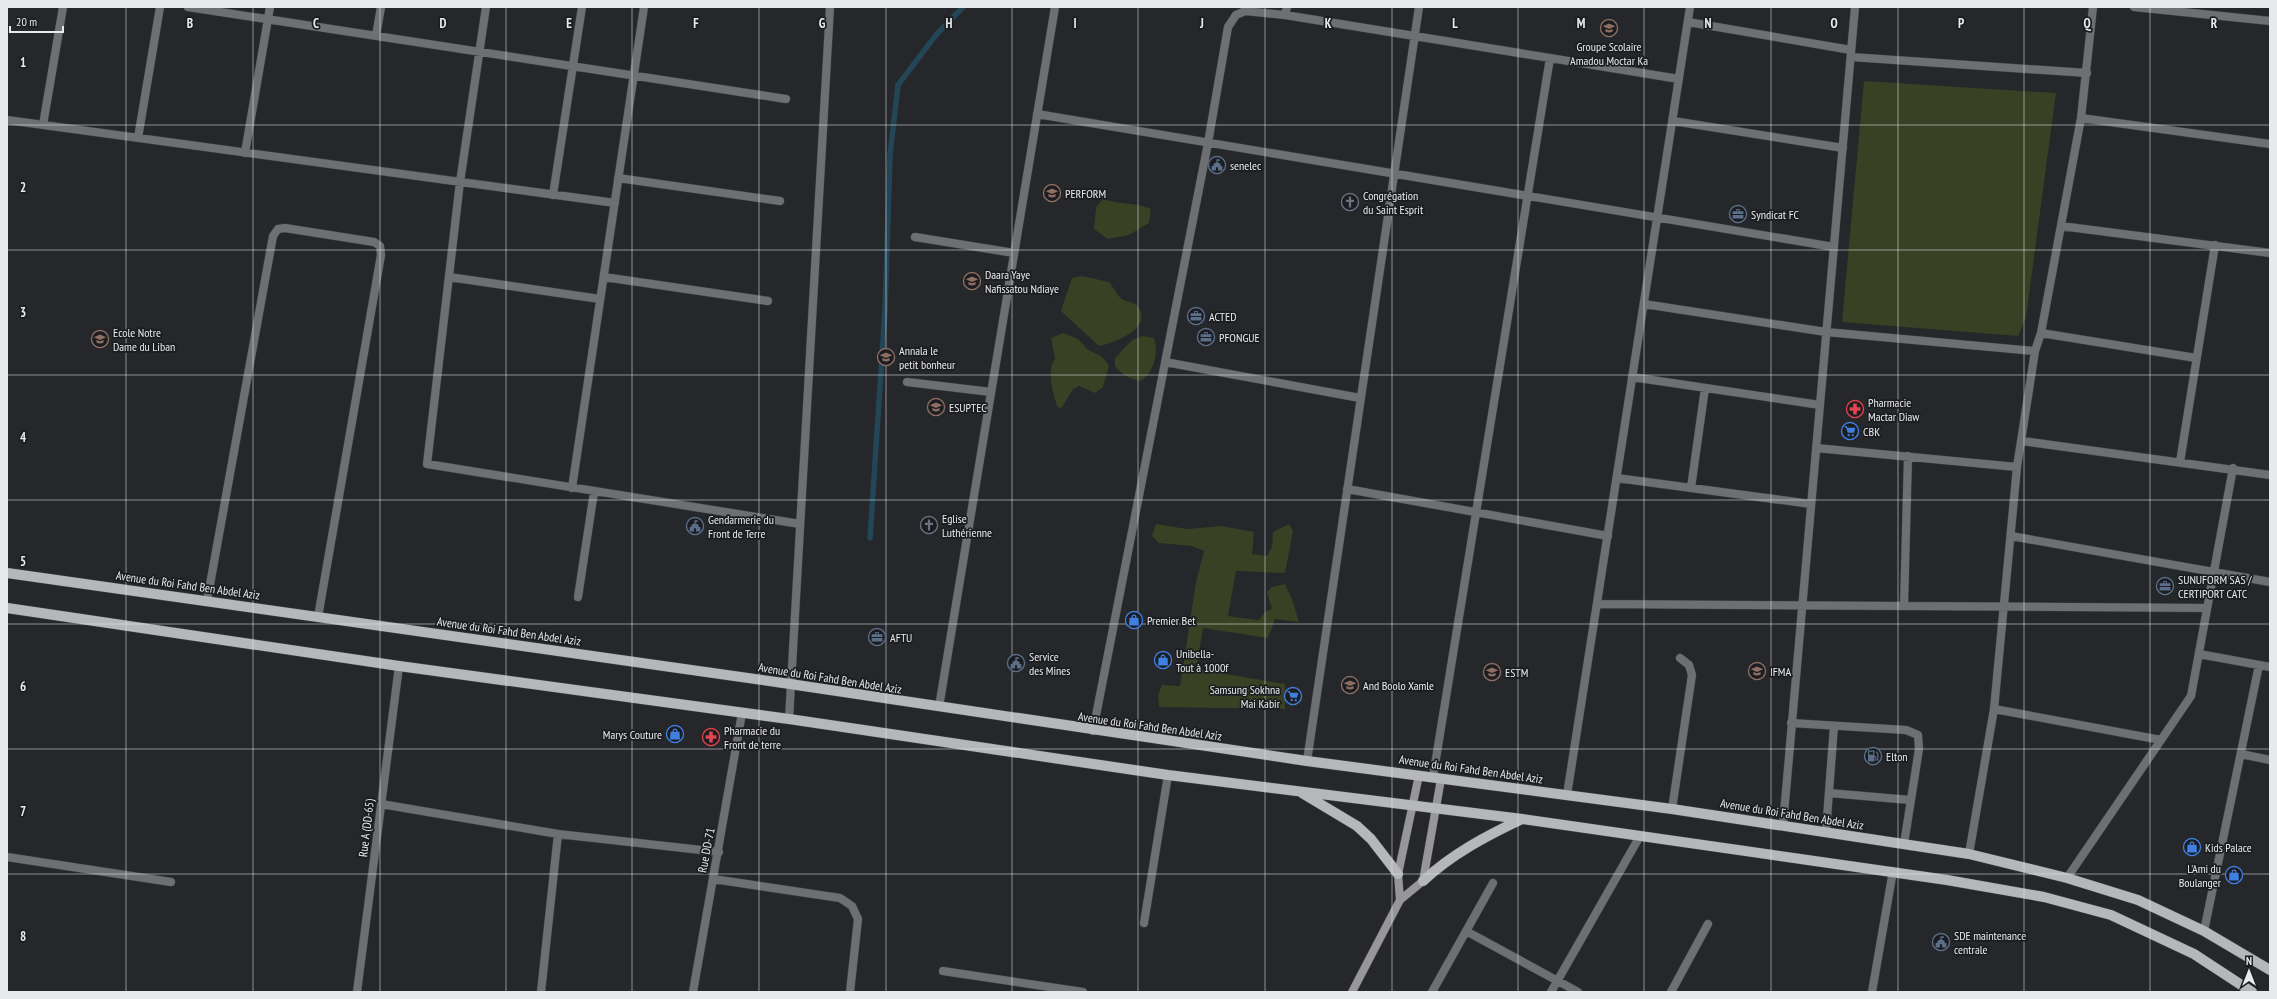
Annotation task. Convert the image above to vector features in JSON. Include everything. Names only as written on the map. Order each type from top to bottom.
[{"type":"main road","name":"Avenue du Roi Fahd Ben Abdel Aziz","points":[[7,573],[790,684],[1093,731],[1672,809],[1969,854],[2067,878],[2138,900],[2204,931],[2270,970]]},
{"type":"main road","points":[[7,608],[399,666],[789,719],[1168,775],[1522,819],[1893,871],[2044,897],[2111,915],[2194,954],[2252,992]]},
{"type":"main road","points":[[1400,900],[1398,874],[1419,775]]},
{"type":"main road","points":[[1423,881],[1437,808],[1437,778]]},
{"type":"main road","points":[[1299,791],[1357,826],[1371,839],[1398,874]]},
{"type":"main road","points":[[1352,992],[1400,900],[1442,863],[1473,844],[1522,819]]},
{"type":"street","points":[[43,125],[63,7]]},
{"type":"street","points":[[138,138],[160,7]]},
{"type":"street","points":[[188,7],[786,100]]},
{"type":"street","points":[[245,153],[270,7]]},
{"type":"street","points":[[376,36],[381,7]]},
{"type":"street","points":[[486,7],[460,182],[427,464],[800,524]]},
{"type":"street","points":[[553,195],[582,7]]},
{"type":"street","points":[[572,488],[644,7]]},
{"type":"street","points":[[789,719],[830,7]]},
{"type":"street","points":[[940,707],[1055,7]]},
{"type":"street","points":[[1307,761],[1419,7]]},
{"type":"street","points":[[1567,795],[1690,7]]},
{"type":"street","points":[[1783,825],[1855,7]]},
{"type":"street","points":[[1969,854],[1994,709],[2017,467],[2035,350],[2042,333],[2081,118],[2093,7]]},
{"type":"street","points":[[2134,7],[2270,21]]},
{"type":"street","points":[[1093,731],[1208,143],[1228,27],[1236,15],[1245,11],[1286,11],[1414,36],[1679,79]]},
{"type":"street","points":[[1688,22],[1851,54],[2087,73]]},
{"type":"street","points":[[1437,778],[1476,512],[1550,58]]},
{"type":"street","points":[[1037,114],[1834,247]]},
{"type":"street","points":[[2081,118],[2270,144]]},
{"type":"street","points":[[7,120],[615,203]]},
{"type":"street","points":[[1673,121],[1843,148]]},
{"type":"street","points":[[618,178],[780,201]]},
{"type":"street","points":[[2061,226],[2270,253]]},
{"type":"street","points":[[207,601],[273,236],[278,229],[285,228],[374,242],[380,246],[381,255],[318,617]]},
{"type":"street","points":[[915,237],[1014,253]]},
{"type":"street","points":[[2180,462],[2215,245]]},
{"type":"street","points":[[449,277],[600,300]]},
{"type":"street","points":[[604,277],[768,301]]},
{"type":"street","points":[[1644,304],[1826,332],[2035,350]]},
{"type":"street","points":[[2042,333],[2196,358]]},
{"type":"street","points":[[1165,362],[1360,398]]},
{"type":"street","points":[[1632,377],[1820,405]]},
{"type":"street","points":[[907,382],[991,392]]},
{"type":"street","points":[[1691,488],[1705,388]]},
{"type":"street","points":[[2022,440],[2233,468],[2270,475]]},
{"type":"street","points":[[1816,448],[2017,467]]},
{"type":"street","points":[[1904,606],[1908,456]]},
{"type":"street","points":[[2067,878],[2191,696],[2233,468]]},
{"type":"street","points":[[1617,478],[1811,504]]},
{"type":"street","points":[[1347,489],[1608,536]]},
{"type":"street","points":[[578,597],[594,492]]},
{"type":"street","points":[[2011,536],[2270,582]]},
{"type":"street","points":[[1597,604],[2207,608]]},
{"type":"street","points":[[2199,654],[2270,667]]},
{"type":"street","points":[[1672,809],[1692,676],[1689,666],[1680,658]]},
{"type":"street","points":[[2204,931],[2259,665]]},
{"type":"street","name":"Rue A (DD-65)","points":[[357,992],[399,666]]},
{"type":"street","points":[[1994,709],[2161,740]]},
{"type":"street","name":"Rue DD-71","points":[[693,992],[719,852],[742,713]]},
{"type":"street","points":[[1792,723],[1906,730],[1918,735],[1919,749],[1904,844]]},
{"type":"street","points":[[1826,832],[1834,726]]},
{"type":"street","points":[[2241,754],[2270,760]]},
{"type":"street","points":[[1144,923],[1168,775]]},
{"type":"street","points":[[1829,793],[1910,800]]},
{"type":"street","points":[[381,804],[558,834],[719,852]]},
{"type":"street","points":[[541,992],[558,834]]},
{"type":"street","points":[[1551,992],[1640,836]]},
{"type":"street","points":[[7,857],[171,882]]},
{"type":"street","points":[[1872,992],[1893,871]]},
{"type":"street","points":[[713,879],[840,898],[852,906],[858,919],[850,992]]},
{"type":"street","points":[[1432,992],[1493,883]]},
{"type":"street","points":[[1671,992],[1708,924]]},
{"type":"street","points":[[1466,931],[1578,992]]},
{"type":"street","points":[[943,971],[1083,992]]},
{"type":"green space","points":[[1864,81],[2056,93],[2026,317],[2018,336],[1842,322]]},
{"type":"green space","points":[[1103,199],[1139,205],[1151,209],[1149,223],[1129,235],[1108,239],[1094,229],[1096,207]]},
{"type":"green space","points":[[1082,276],[1109,282],[1120,298],[1138,307],[1141,315],[1141,322],[1130,334],[1113,342],[1099,346],[1061,311],[1072,278]]},
{"type":"green space","points":[[1063,333],[1078,339],[1088,350],[1101,356],[1109,365],[1103,387],[1095,393],[1079,386],[1073,389],[1061,409],[1057,406],[1051,382],[1052,364],[1055,358],[1051,338]]},
{"type":"green space","points":[[1143,336],[1154,338],[1156,356],[1149,372],[1141,381],[1130,378],[1120,372],[1115,366],[1115,358],[1132,340]]},
{"type":"green space","points":[[1156,524],[1187,529],[1221,526],[1254,532],[1252,554],[1267,556],[1272,547],[1273,532],[1289,524],[1293,531],[1285,573],[1236,571],[1228,616],[1259,620],[1265,612],[1272,609],[1267,592],[1272,587],[1285,584],[1292,599],[1299,622],[1275,619],[1268,638],[1203,628],[1196,669],[1285,684],[1285,709],[1159,707],[1158,695],[1162,685],[1180,686],[1196,582],[1204,551],[1192,546],[1159,543],[1152,536]]},
{"type":"waterway","points":[[870,538],[885,311],[890,155],[898,85],[936,35],[963,7]]},
{"type":"place","name":"Groupe Scolaire Amadou Moctar Ka","points":[[1609,28]]},
{"type":"place","name":"senelec","points":[[1217,165]]},
{"type":"place","name":"PERFORM","points":[[1052,193]]},
{"type":"place","name":"Congrégation du Saint Esprit","points":[[1350,202]]},
{"type":"place","name":"Syndicat FC","points":[[1738,214]]},
{"type":"place","name":"Daara Yaye Nafissatou Ndiaye","points":[[972,281]]},
{"type":"place","name":"ACTED","points":[[1196,316]]},
{"type":"place","name":"PFONGUE","points":[[1206,337]]},
{"type":"place","name":"Ecole Notre Dame du Liban","points":[[100,339]]},
{"type":"place","name":"Annala le petit bonheur","points":[[886,357]]},
{"type":"place","name":"ESUPTEC","points":[[936,407]]},
{"type":"place","name":"Pharmacie Mactar Diaw","points":[[1855,409]]},
{"type":"place","name":"CBK","points":[[1850,431]]},
{"type":"place","name":"Eglise Luthérienne","points":[[929,525]]},
{"type":"place","name":"Gendarmerie du Front de Terre","points":[[695,526]]},
{"type":"place","name":"SUNUFORM SAS / CERTIPORT CATC","points":[[2165,586]]},
{"type":"place","name":"Premier Bet","points":[[1134,620]]},
{"type":"place","name":"AFTU","points":[[877,637]]},
{"type":"place","name":"Unibella- Tout à 1000f","points":[[1163,660]]},
{"type":"place","name":"Service des Mines","points":[[1016,663]]},
{"type":"place","name":"IFMA","points":[[1757,671]]},
{"type":"place","name":"ESTM","points":[[1492,672]]},
{"type":"place","name":"And Boolo Xamle","points":[[1350,685]]},
{"type":"place","name":"Samsung Sokhna Mai Kabir","points":[[1293,696]]},
{"type":"place","name":"Marys Couture","points":[[675,734]]},
{"type":"place","name":"Pharmacie du Front de terre","points":[[711,737]]},
{"type":"place","name":"Elton","points":[[1873,756]]},
{"type":"place","name":"Kids Palace","points":[[2192,847]]},
{"type":"place","name":"L'Ami du Boulanger","points":[[2234,875]]},
{"type":"place","name":"SDE maintenance centrale","points":[[1941,942]]}]
